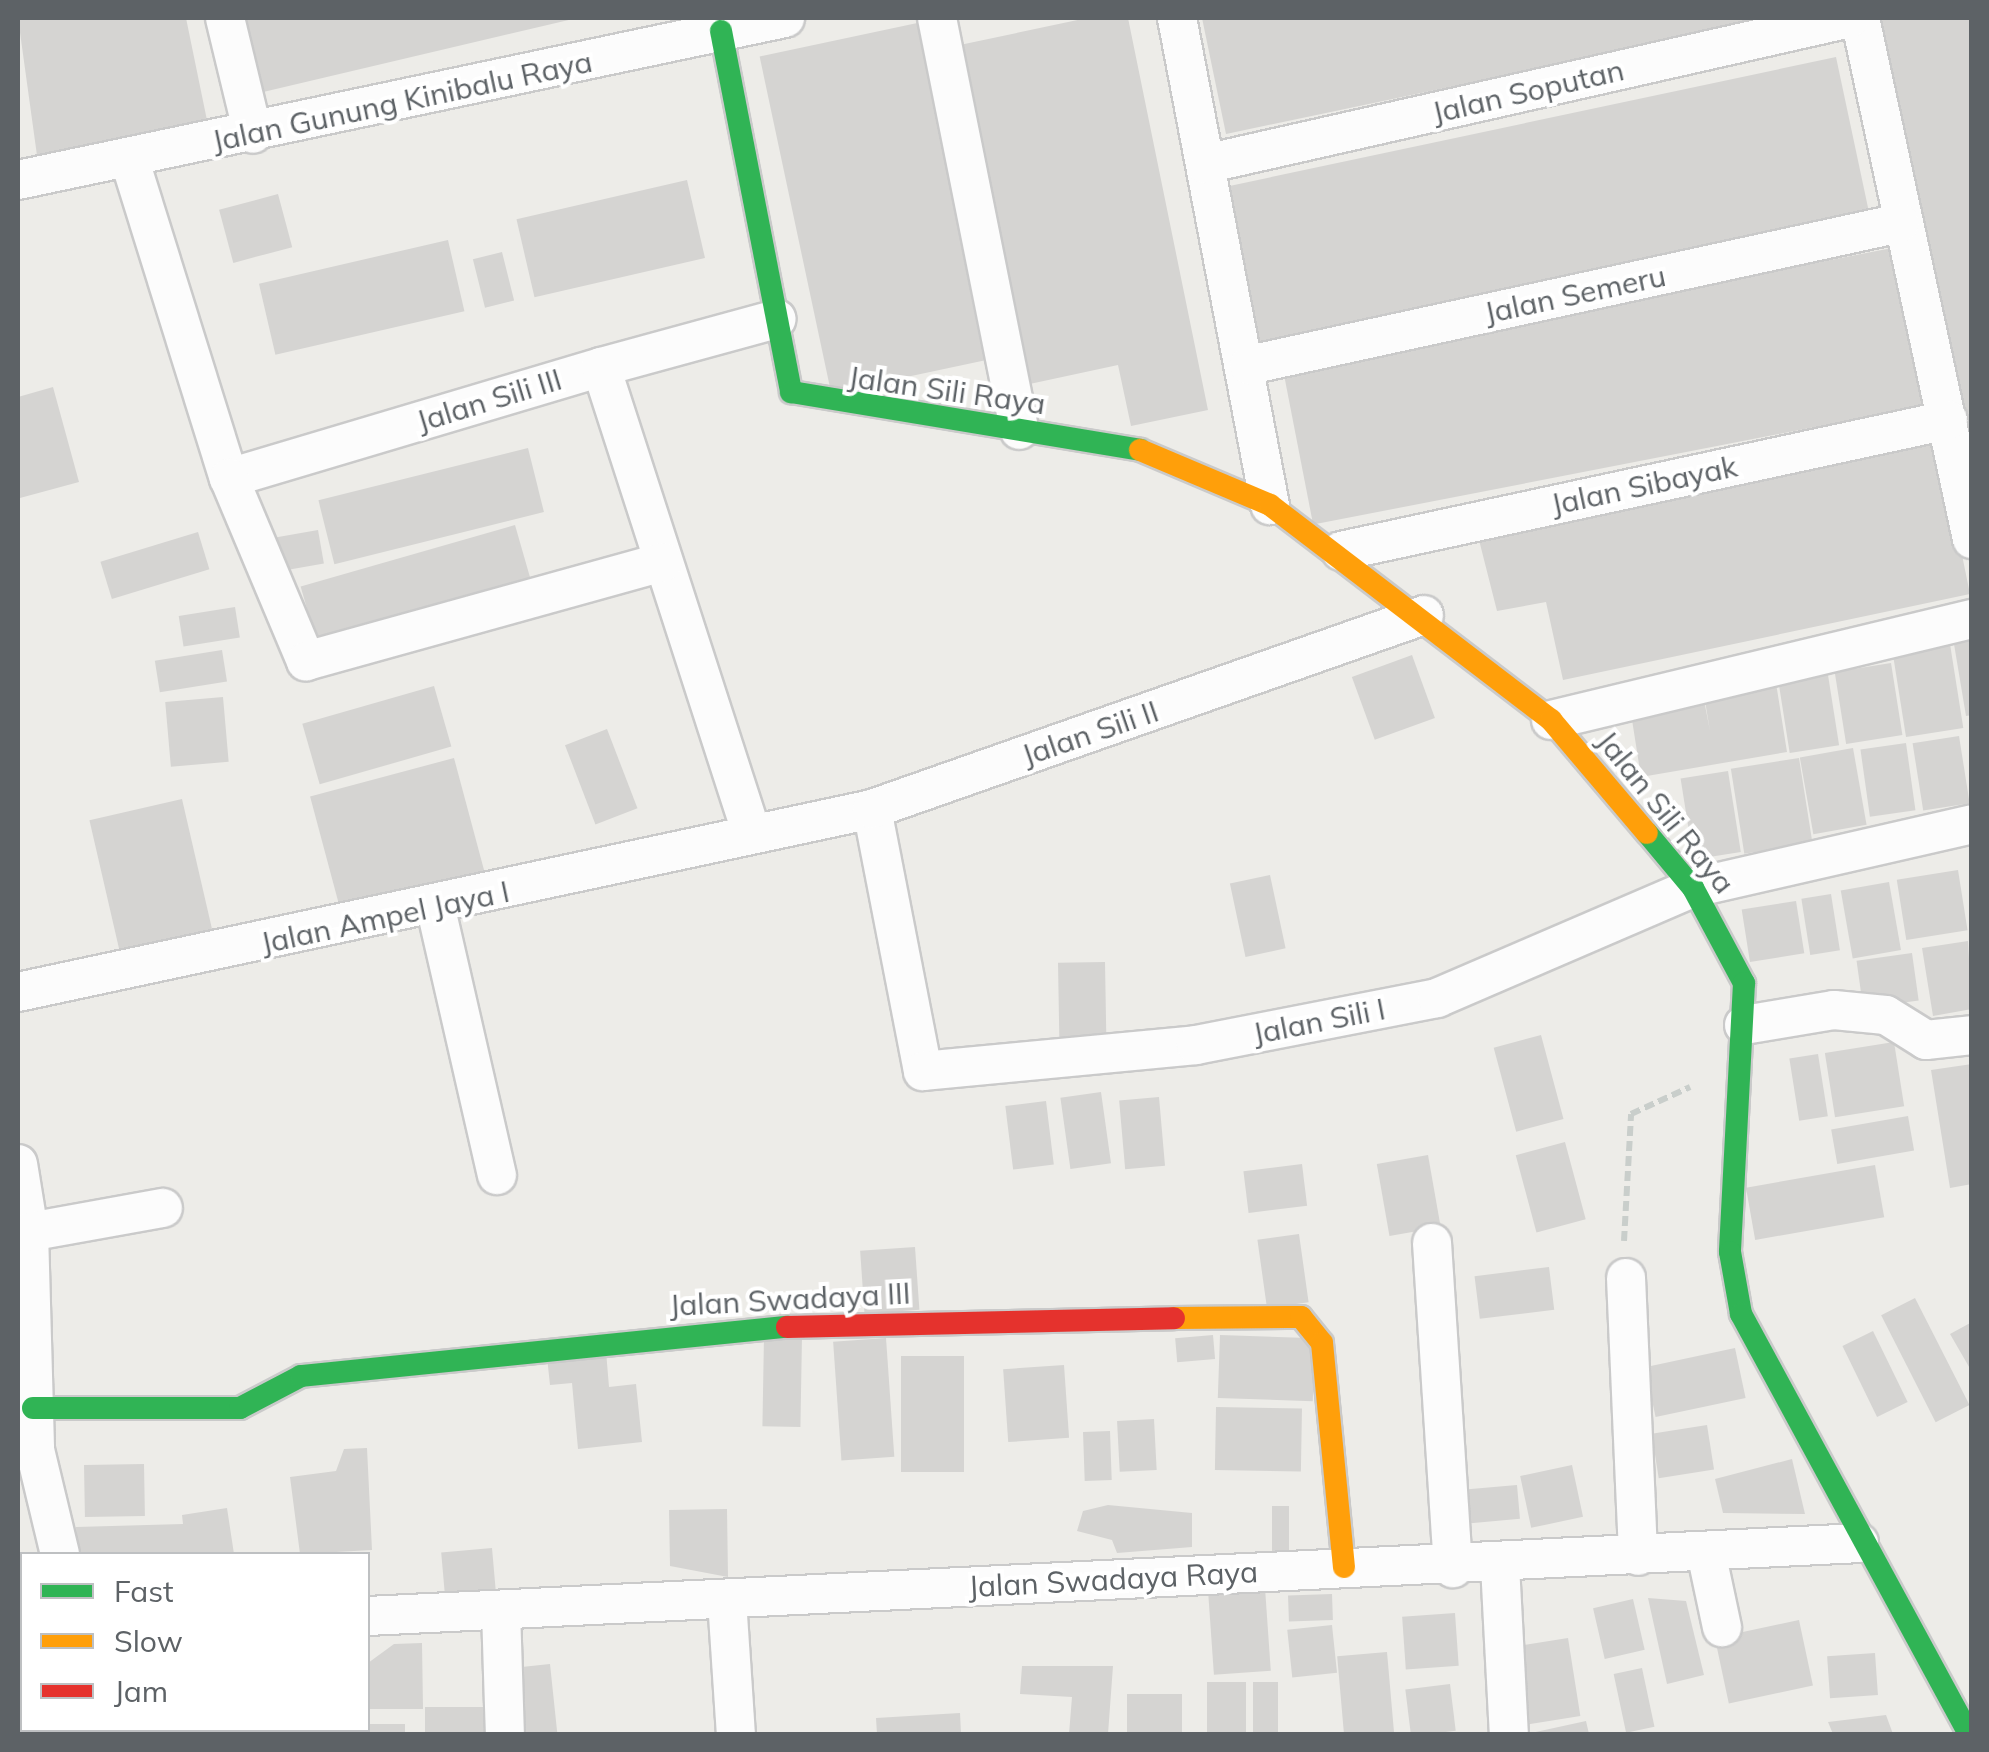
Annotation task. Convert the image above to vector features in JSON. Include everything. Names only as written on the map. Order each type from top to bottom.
[{"type":"street","points":[[226,18],[254,134]]},
{"type":"street","points":[[937,18],[1019,430]]},
{"type":"street","points":[[1177,18],[1249,366],[1270,505]]},
{"type":"street","name":"Jalan Soputan","points":[[1206,164],[1850,18]]},
{"type":"street","points":[[1860,18],[1900,223],[1948,420],[1972,539]]},
{"type":"street","name":"Jalan Gunung Kinibalu Raya","points":[[18,182],[130,161],[769,19]]},
{"type":"street","points":[[601,367],[776,319],[720,32]]},
{"type":"street","points":[[130,161],[228,478],[306,660],[663,562]]},
{"type":"street","name":"Jalan Semeru","points":[[1249,366],[1900,223]]},
{"type":"street","name":"Jalan Sili Raya","points":[[776,319],[791,392],[1158,453],[1270,505],[1341,551],[1552,720],[1694,888],[1744,983],[1730,1252],[1741,1314],[1859,1543],[1968,1734]]},
{"type":"street","name":"Jalan Sili III","points":[[228,478],[601,367],[750,829]]},
{"type":"street","name":"Jalan Sibayak","points":[[1341,551],[1948,420]]},
{"type":"street","name":"Jalan Sili II","points":[[750,829],[872,809],[1424,615]]},
{"type":"street","points":[[1552,720],[1972,620]]},
{"type":"street","name":"Jalan Sili I","points":[[872,809],[923,1070],[1196,1044],[1437,998],[1694,888],[1972,824]]},
{"type":"street","name":"Jalan Ampel Jaya I","points":[[18,992],[436,909],[750,829]]},
{"type":"street","points":[[436,909],[497,1175]]},
{"type":"street","points":[[1744,1026],[1834,1010],[1886,1016],[1926,1040],[1972,1035]]},
{"type":"street","points":[[18,1164],[29,1232],[33,1408],[26,1451],[59,1552]]},
{"type":"street","points":[[29,1232],[163,1208]]},
{"type":"street","points":[[1432,1243],[1454,1568]]},
{"type":"street","points":[[1626,1278],[1638,1556]]},
{"type":"street","name":"Jalan Swadaya III","points":[[33,1408],[240,1408],[301,1376],[846,1321],[1301,1317],[1322,1344],[1344,1567]]},
{"type":"street","name":"Jalan Swadaya Raya","points":[[370,1616],[1344,1567],[1454,1568],[1859,1543]]},
{"type":"street","points":[[1706,1552],[1722,1627]]},
{"type":"street","points":[[1500,1565],[1509,1734]]},
{"type":"street","points":[[727,1600],[736,1734]]},
{"type":"street","points":[[502,1610],[505,1734]]},
{"type":"path","points":[[1626,1278],[1631,1114],[1677,1089],[1741,1080]]},
{"type":"building","points":[[18,18],[186,18],[210,135],[39,170]]},
{"type":"building","points":[[241,18],[573,18],[573,19],[259,93]]},
{"type":"building","points":[[1087,18],[1128,18],[1208,410],[1131,426],[1118,365],[1025,385],[955,46]]},
{"type":"building","points":[[1202,18],[1773,18],[1773,19],[1226,134]]},
{"type":"building","points":[[1872,18],[1972,18],[1972,503]]},
{"type":"building","points":[[922,22],[994,358],[831,393],[760,57]]},
{"type":"building","points":[[1836,57],[1869,213],[1257,343],[1224,187]]},
{"type":"building","points":[[687,180],[705,258],[534,297],[516,219]]},
{"type":"building","points":[[278,194],[292,247],[233,263],[219,210]]},
{"type":"building","points":[[448,240],[464,311],[275,355],[259,284]]},
{"type":"building","points":[[1892,248],[1923,406],[1313,525],[1282,366]]},
{"type":"building","points":[[502,252],[514,301],[485,308],[473,259]]},
{"type":"building","points":[[53,387],[79,482],[20,498],[18,397]]},
{"type":"building","points":[[1938,438],[1970,594],[1563,680],[1546,602],[1497,611],[1478,536]]},
{"type":"building","points":[[528,448],[544,512],[334,564],[318,500]]},
{"type":"building","points":[[515,525],[532,585],[318,646],[301,586]]},
{"type":"building","points":[[318,530],[324,563],[273,573],[267,539]]},
{"type":"building","points":[[198,532],[209,569],[112,599],[100,562]]},
{"type":"building","points":[[235,607],[240,638],[184,647],[179,616]]},
{"type":"building","points":[[1972,641],[1972,715],[1966,716],[1954,644]]},
{"type":"building","points":[[1950,644],[1963,728],[1906,737],[1893,653]]},
{"type":"building","points":[[222,650],[227,682],[160,692],[155,661]]},
{"type":"building","points":[[1412,655],[1435,718],[1375,740],[1352,677]]},
{"type":"building","points":[[1891,663],[1902,735],[1846,744],[1835,672]]},
{"type":"building","points":[[1828,675],[1839,745],[1790,753],[1779,683]]},
{"type":"building","points":[[1776,683],[1787,752],[1641,777],[1630,707],[1703,695],[1710,731],[1704,695]]},
{"type":"building","points":[[434,686],[451,747],[320,784],[302,724]]},
{"type":"building","points":[[223,697],[229,762],[171,767],[165,702]]},
{"type":"building","points":[[607,729],[637,808],[595,824],[565,745]]},
{"type":"building","points":[[1959,736],[1970,803],[1923,811],[1913,743]]},
{"type":"building","points":[[1906,743],[1915,810],[1870,817],[1860,749]]},
{"type":"building","points":[[1853,748],[1867,825],[1813,834],[1800,757]]},
{"type":"building","points":[[454,758],[488,884],[344,922],[310,797]]},
{"type":"building","points":[[1799,758],[1812,843],[1744,854],[1731,769]]},
{"type":"building","points":[[1728,771],[1741,852],[1693,859],[1681,779]]},
{"type":"building","points":[[182,799],[215,940],[122,962],[89,820]]},
{"type":"building","points":[[1958,870],[1968,930],[1906,940],[1897,880]]},
{"type":"building","points":[[1270,875],[1286,948],[1245,957],[1230,884]]},
{"type":"building","points":[[1889,882],[1901,950],[1853,958],[1841,891]]},
{"type":"building","points":[[1831,894],[1840,950],[1810,955],[1801,899]]},
{"type":"building","points":[[1796,901],[1804,953],[1750,962],[1742,910]]},
{"type":"building","points":[[1968,941],[1972,1009],[1933,1016],[1922,948]]},
{"type":"building","points":[[1912,953],[1919,1001],[1863,1008],[1857,961]]},
{"type":"building","points":[[1105,962],[1107,1050],[1060,1051],[1058,963]]},
{"type":"building","points":[[1541,1035],[1564,1119],[1516,1132],[1494,1048]]},
{"type":"building","points":[[1894,1042],[1904,1106],[1835,1117],[1825,1053]]},
{"type":"building","points":[[1818,1054],[1828,1116],[1799,1121],[1789,1059]]},
{"type":"building","points":[[1972,1064],[1972,1184],[1950,1188],[1931,1070]]},
{"type":"building","points":[[1101,1092],[1111,1163],[1070,1169],[1060,1098]]},
{"type":"building","points":[[1159,1097],[1165,1166],[1125,1169],[1119,1100]]},
{"type":"building","points":[[1046,1101],[1054,1165],[1013,1170],[1005,1106]]},
{"type":"building","points":[[1908,1116],[1914,1150],[1837,1164],[1831,1130]]},
{"type":"building","points":[[1565,1142],[1586,1219],[1536,1232],[1516,1155]]},
{"type":"building","points":[[1428,1155],[1441,1227],[1389,1236],[1377,1164]]},
{"type":"building","points":[[1302,1164],[1307,1206],[1249,1213],[1243,1171]]},
{"type":"building","points":[[1875,1165],[1884,1217],[1755,1240],[1746,1188]]},
{"type":"building","points":[[1299,1234],[1309,1302],[1267,1308],[1257,1240]]},
{"type":"building","points":[[915,1247],[919,1310],[865,1314],[860,1251]]},
{"type":"building","points":[[1549,1267],[1554,1310],[1480,1319],[1475,1276]]},
{"type":"building","points":[[1915,1298],[1969,1405],[1936,1422],[1881,1315]]},
{"type":"building","points":[[1972,1322],[1972,1372],[1950,1334]]},
{"type":"building","points":[[1873,1331],[1908,1402],[1877,1417],[1842,1346]]},
{"type":"building","points":[[764,1335],[802,1336],[800,1427],[762,1426]]},
{"type":"building","points":[[1213,1335],[1215,1359],[1177,1362],[1175,1338]]},
{"type":"building","points":[[1220,1335],[1315,1338],[1313,1401],[1218,1398]]},
{"type":"building","points":[[886,1338],[894,1457],[841,1460],[833,1342]]},
{"type":"building","points":[[1735,1348],[1746,1398],[1656,1417],[1645,1367]]},
{"type":"building","points":[[606,1351],[609,1387],[636,1384],[642,1442],[578,1449],[572,1383],[550,1385],[547,1357]]},
{"type":"building","points":[[901,1356],[964,1356],[964,1472],[901,1472]]},
{"type":"building","points":[[1064,1365],[1069,1438],[1008,1442],[1003,1369]]},
{"type":"building","points":[[1216,1407],[1302,1409],[1301,1471],[1215,1470]]},
{"type":"building","points":[[1154,1419],[1157,1470],[1120,1472],[1117,1421]]},
{"type":"building","points":[[1707,1425],[1714,1469],[1659,1478],[1652,1434]]},
{"type":"building","points":[[1110,1431],[1112,1480],[1085,1481],[1083,1432]]},
{"type":"building","points":[[367,1448],[372,1550],[300,1552],[290,1477],[336,1471],[344,1449]]},
{"type":"building","points":[[1792,1459],[1805,1514],[1723,1513],[1715,1479]]},
{"type":"building","points":[[144,1464],[145,1516],[85,1517],[84,1465]]},
{"type":"building","points":[[1572,1465],[1583,1517],[1531,1528],[1520,1476]]},
{"type":"building","points":[[1517,1485],[1520,1519],[1465,1524],[1462,1490]]},
{"type":"building","points":[[1108,1505],[1192,1513],[1192,1547],[1117,1553],[1112,1540],[1077,1531],[1083,1511]]},
{"type":"building","points":[[1272,1506],[1289,1506],[1289,1555],[1272,1555]]},
{"type":"building","points":[[227,1508],[234,1552],[77,1552],[76,1527],[183,1524],[182,1515]]},
{"type":"building","points":[[727,1509],[728,1577],[670,1566],[669,1510]]},
{"type":"building","points":[[492,1548],[496,1590],[445,1594],[441,1552]]},
{"type":"building","points":[[1265,1588],[1271,1671],[1214,1675],[1208,1592]]},
{"type":"building","points":[[1332,1594],[1333,1620],[1289,1622],[1288,1596]]},
{"type":"building","points":[[1648,1598],[1686,1601],[1704,1675],[1667,1684]]},
{"type":"building","points":[[1633,1599],[1645,1650],[1605,1659],[1593,1608]]},
{"type":"building","points":[[1455,1613],[1459,1666],[1406,1670],[1402,1617]]},
{"type":"building","points":[[1799,1620],[1813,1686],[1729,1703],[1715,1638]]},
{"type":"building","points":[[1332,1625],[1337,1673],[1292,1677],[1287,1630]]},
{"type":"building","points":[[1568,1638],[1580,1716],[1522,1725],[1510,1647]]},
{"type":"building","points":[[422,1643],[423,1709],[370,1709],[370,1662],[394,1644]]},
{"type":"building","points":[[1387,1652],[1394,1734],[1344,1734],[1337,1656]]},
{"type":"building","points":[[1875,1653],[1878,1695],[1830,1698],[1827,1656]]},
{"type":"building","points":[[550,1664],[557,1734],[519,1734],[512,1668]]},
{"type":"building","points":[[1022,1666],[1113,1666],[1108,1734],[1069,1734],[1072,1697],[1020,1694]]},
{"type":"building","points":[[1642,1668],[1654,1727],[1626,1733],[1614,1674]]},
{"type":"building","points":[[1207,1682],[1246,1682],[1246,1734],[1207,1734]]},
{"type":"building","points":[[1253,1682],[1278,1682],[1278,1734],[1253,1734]]},
{"type":"building","points":[[1450,1684],[1456,1731],[1411,1734],[1405,1689]]},
{"type":"building","points":[[1127,1694],[1182,1694],[1182,1734],[1127,1734]]},
{"type":"building","points":[[425,1707],[489,1707],[489,1734],[425,1734]]},
{"type":"building","points":[[20,1711],[20,1732],[47,1734],[18,1734]]},
{"type":"building","points":[[960,1713],[961,1734],[877,1734],[876,1718]]},
{"type":"building","points":[[1886,1715],[1893,1734],[1833,1734],[1828,1722]]},
{"type":"building","points":[[1586,1721],[1589,1734],[1531,1734],[1531,1733]]},
{"type":"building","points":[[370,1724],[405,1724],[405,1734],[348,1734],[370,1732]]},
{"type":"building","points":[[64,1732],[127,1732],[127,1734]]},
{"type":"building","points":[[170,1732],[225,1732],[225,1734]]},
{"type":"traffic: fast","points":[[721,31],[791,392],[1140,450]]},
{"type":"traffic: fast","points":[[1647,833],[1693,888],[1744,983],[1730,1252],[1741,1314],[1969,1734]]},
{"type":"traffic: fast","points":[[33,1408],[240,1408],[301,1376],[787,1327]]},
{"type":"traffic: slow","points":[[1140,450],[1270,505],[1551,720],[1647,833]]},
{"type":"traffic: slow","points":[[1174,1318],[1301,1317],[1322,1343],[1344,1567]]},
{"type":"traffic: jam","points":[[787,1327],[1174,1318]]}]
